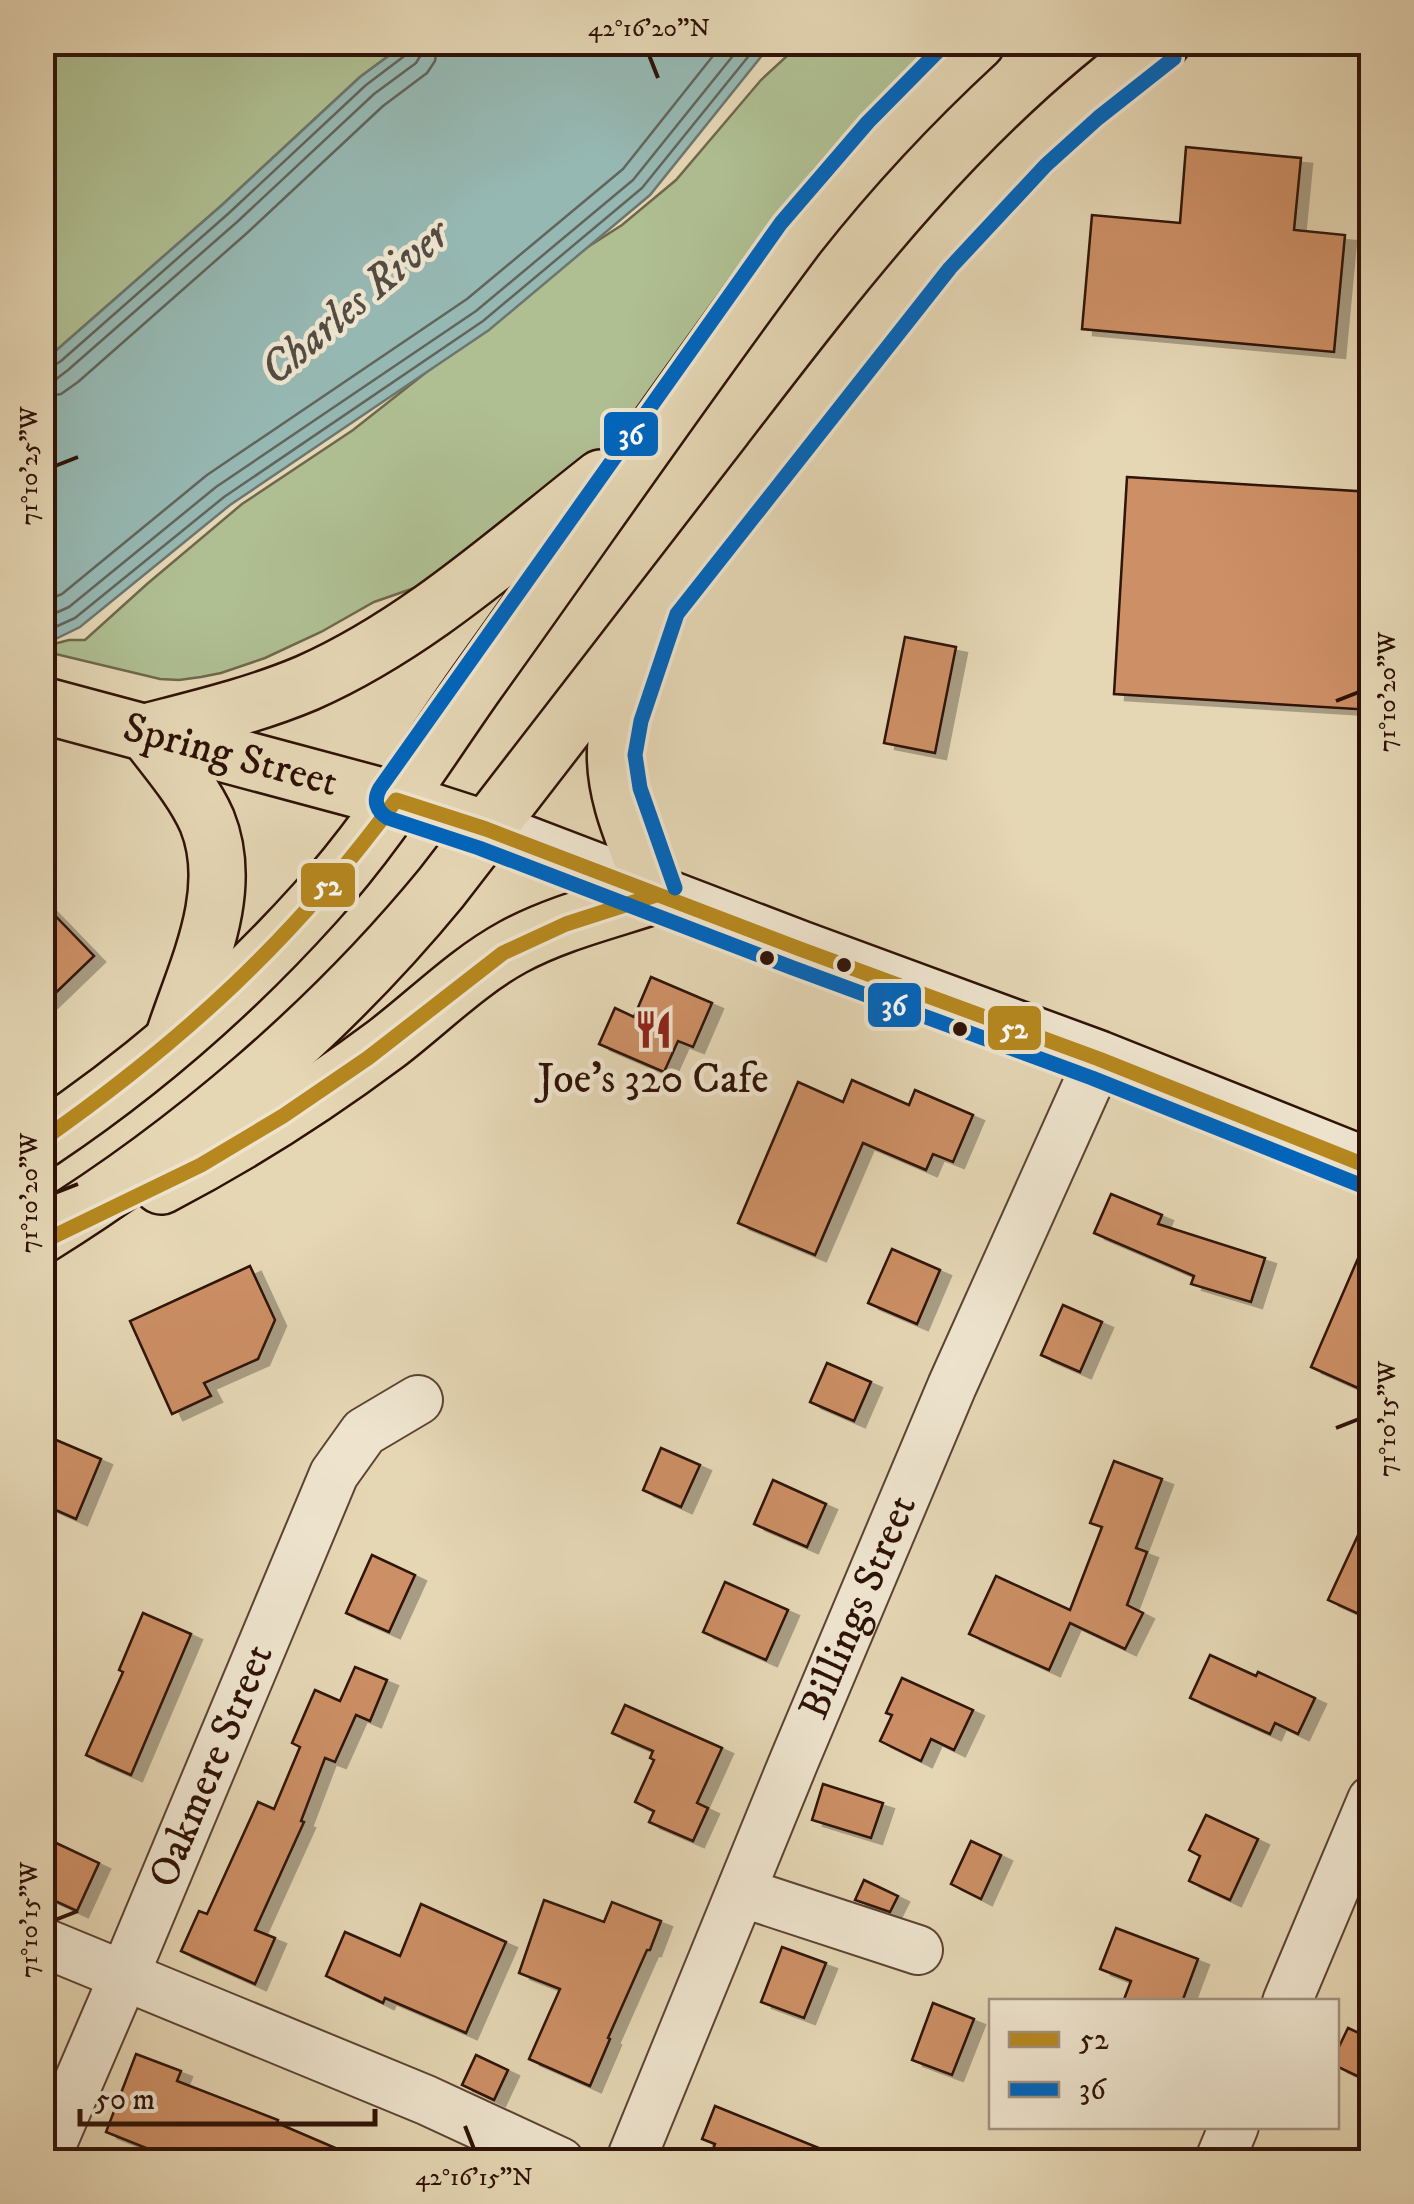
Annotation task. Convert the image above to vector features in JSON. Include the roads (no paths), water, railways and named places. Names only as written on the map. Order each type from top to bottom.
[{"type":"main road","points":[[42,1140],[173,1040],[316,902],[364,845],[830,194],[889,127],[976,42]]},
{"type":"main road","points":[[42,1239],[191,1129],[291,1045],[391,948],[891,307],[958,228],[1058,127],[1162,42]]},
{"type":"main road","points":[[173,1040],[212,921],[217,899],[216,851],[208,823],[146,732],[271,697],[382,643],[460,588],[651,439]]},
{"type":"main road","points":[[42,1239],[201,1165],[284,1116],[386,1044],[504,952],[566,924],[656,895],[620,793],[616,754],[622,716],[660,604]]},
{"type":"main road","name":"Spring Street","points":[[42,705],[396,800],[486,829],[1099,1058],[1372,1168]]},
{"type":"street","name":"Billings Street","points":[[630,2162],[952,1386],[1099,1058]]},
{"type":"street","name":"Oakmere Street","points":[[44,2162],[334,1474],[364,1432],[418,1400]]},
{"type":"street","points":[[1287,1999],[1372,1800]]},
{"type":"street","points":[[740,1892],[918,1950]]},
{"type":"street","points":[[42,1942],[426,2100],[560,2162]]},
{"type":"street","points":[[1219,2162],[1233,2129]]},
{"type":"water","name":"Charles River","points":[[406,43],[772,43],[650,195],[489,330],[230,505],[80,627],[43,645],[43,362],[360,77]]},
{"type":"place","name":"Joe’s 320 Cafe","points":[[653,1029]]}]
